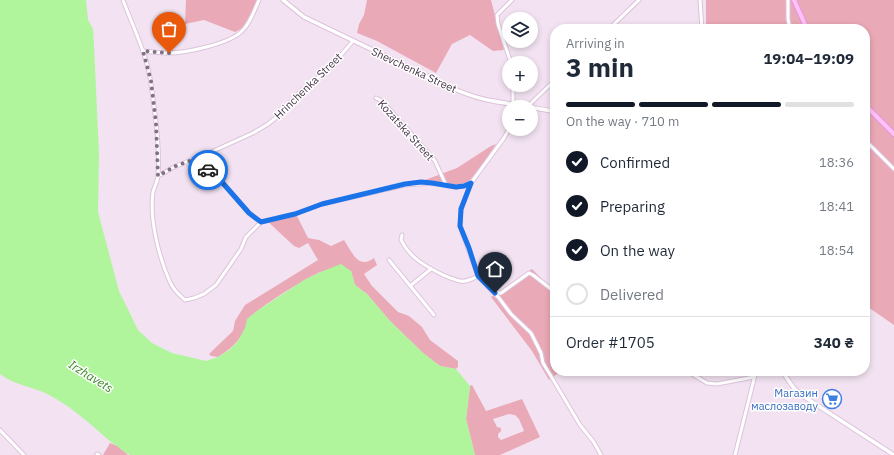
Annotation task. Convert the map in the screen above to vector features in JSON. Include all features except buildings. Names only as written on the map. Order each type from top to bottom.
[{"type":"main road","points":[[794,0],[805,24]]},
{"type":"main road","points":[[870,110],[894,134]]},
{"type":"street","points":[[123,0],[143,51],[151,81],[156,123],[158,176],[153,193],[153,224],[161,259],[170,282],[177,293],[185,300],[204,294],[216,285],[241,249],[246,237],[261,222],[295,214],[322,204],[405,184],[421,182],[456,187],[471,183]]},
{"type":"street","points":[[143,51],[169,53],[226,41],[242,32],[249,22],[259,0]]},
{"type":"street","name":"Shevchenka Street","points":[[283,0],[304,17],[454,89],[475,97],[502,102]]},
{"type":"street","points":[[509,56],[498,24],[497,14],[512,0]]},
{"type":"street","points":[[614,24],[639,0]]},
{"type":"street","points":[[700,0],[702,24]]},
{"type":"street","points":[[788,0],[789,24]]},
{"type":"street","name":"Hrinchenka Street","points":[[158,176],[176,166],[253,133],[268,124],[282,113],[302,90],[330,68],[353,41]]},
{"type":"street","points":[[534,100],[550,85]]},
{"type":"street","name":"Kozatska Street","points":[[376,98],[382,101],[435,161],[446,185]]},
{"type":"street","name":"Shevchenka Street","points":[[538,108],[550,111]]},
{"type":"street","points":[[505,136],[471,183],[461,209],[460,226],[478,276],[495,293],[511,314],[531,333],[541,353],[543,363],[550,374]]},
{"type":"street","points":[[870,145],[894,168]]},
{"type":"street","points":[[195,159],[214,173],[249,213],[261,222]]},
{"type":"street","points":[[402,235],[401,240],[410,254],[417,261],[431,269],[460,281],[469,281],[478,276]]},
{"type":"street","points":[[389,260],[434,316]]},
{"type":"street","points":[[410,286],[431,269]]},
{"type":"street","points":[[495,293],[502,292],[528,273],[550,288]]},
{"type":"street","points":[[551,376],[580,425],[593,441],[601,455]]},
{"type":"street","points":[[695,376],[707,383],[717,384],[754,377],[736,455]]},
{"type":"street","points":[[785,376],[792,387],[800,394],[894,455]]},
{"type":"street","points":[[0,430],[24,455]]},
{"type":"shaded area","points":[[186,0],[257,0],[246,23],[235,32],[204,20],[185,24]]},
{"type":"shaded area","points":[[367,0],[491,0],[502,42],[502,48],[504,50],[493,51],[470,35],[452,44],[436,73],[377,41],[357,33],[359,24],[364,15]]},
{"type":"shaded area","points":[[706,0],[894,0],[894,325],[870,308],[870,24],[706,24]]},
{"type":"shaded area","points":[[496,144],[479,170],[467,183],[454,185],[425,180],[457,168]]},
{"type":"shaded area","points":[[295,212],[308,238],[319,240],[331,246],[344,240],[356,258],[360,261],[364,262],[374,258],[377,265],[364,274],[372,286],[398,312],[409,316],[422,327],[430,340],[458,361],[458,367],[456,369],[440,366],[423,353],[390,321],[367,294],[355,285],[351,271],[338,270],[327,270],[318,273],[274,299],[254,313],[247,320],[246,328],[237,342],[218,357],[211,356],[209,354],[233,331],[235,321],[245,305],[318,260],[308,243],[299,248],[294,246],[265,219]]},
{"type":"shaded area","points":[[532,269],[550,286],[550,376],[554,376],[549,380],[532,351],[491,297]]},
{"type":"shaded area","points":[[472,385],[486,411],[522,399],[540,437],[500,455],[475,455],[466,419],[470,386]],"holes":[[[509,414],[515,415],[519,419],[524,431],[501,440],[498,437],[501,428],[497,427],[493,419]]]},
{"type":"shaded area","points":[[110,443],[118,446],[128,455],[103,455]]},
{"type":"water","name":"Irzhavets","points":[[0,0],[86,0],[88,20],[93,29],[94,45],[99,154],[98,212],[119,291],[138,330],[152,343],[172,353],[206,361],[218,357],[229,350],[238,341],[245,328],[247,319],[257,311],[304,280],[341,264],[351,271],[355,285],[367,294],[390,321],[423,353],[440,366],[456,369],[470,386],[466,419],[475,455],[130,455],[111,442],[62,402],[43,392],[15,383],[0,374]]},
{"type":"way so far","points":[[169,53],[143,51],[151,81],[156,123],[158,176],[176,166],[195,159],[208,170]]},
{"type":"place","name":"Магазин маслозаводу","points":[[832,399]]},
{"type":"route","points":[[208,170],[214,173],[249,213],[261,222],[295,214],[322,204],[405,184],[421,182],[456,187],[471,183],[461,209],[460,226],[478,276],[495,293]]}]
